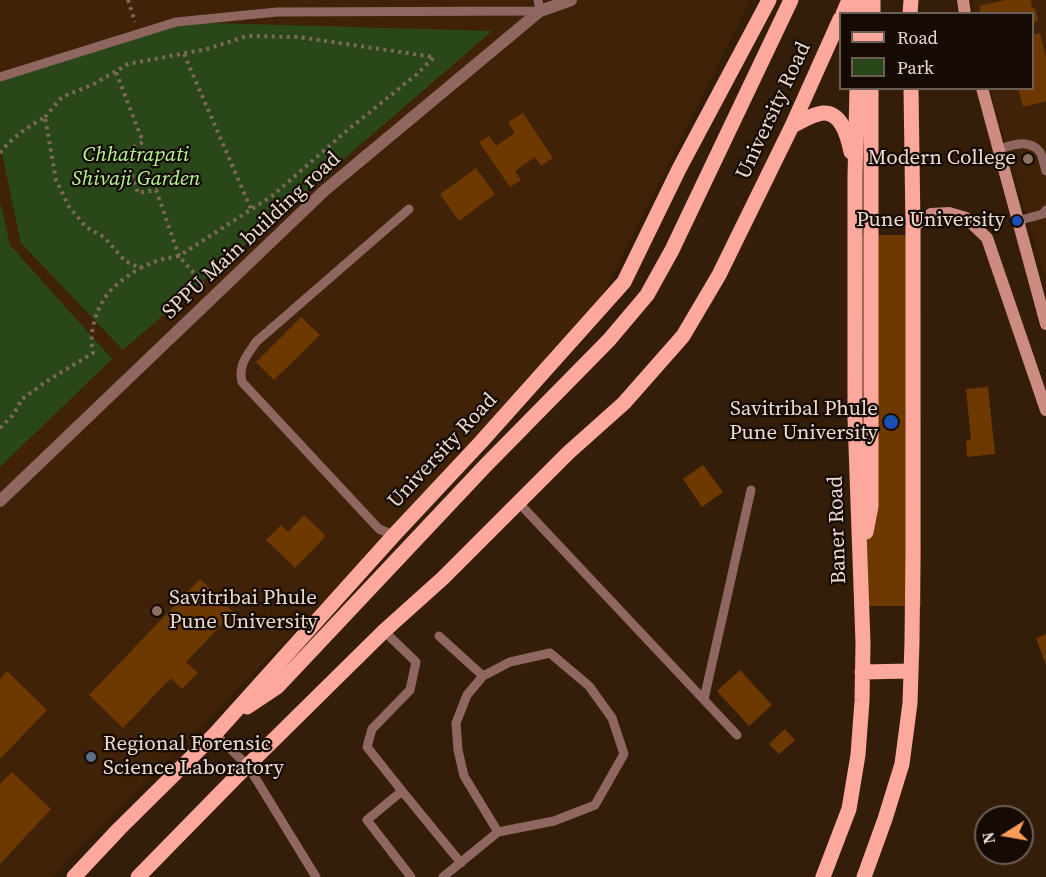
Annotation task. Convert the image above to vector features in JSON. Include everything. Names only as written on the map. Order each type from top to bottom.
[{"type":"main road","name":"University Road","points":[[74,877],[229,719],[624,282],[679,169],[769,0]]},
{"type":"main road","points":[[229,719],[278,687],[486,465],[609,340],[647,295],[672,250],[791,0]]},
{"type":"main road","name":"University Road","points":[[138,877],[384,631],[443,578],[568,453],[624,403],[683,336],[719,275],[792,126],[839,21]]},
{"type":"main road","points":[[855,176],[857,90]]},
{"type":"main road","points":[[860,562],[871,506],[871,90]]},
{"type":"main road","points":[[904,90],[907,506],[913,554]]},
{"type":"main road","points":[[864,877],[902,764],[910,702],[913,554],[911,90]]},
{"type":"main road","points":[[983,90],[1046,324]]},
{"type":"main road","points":[[792,126],[823,113],[834,116],[848,139],[855,176]]},
{"type":"main road","name":"Baner Road","points":[[823,877],[849,809],[858,755],[862,702],[855,418],[855,176]]},
{"type":"main road","points":[[913,227],[931,214],[949,213],[966,218],[987,238],[1046,410]]},
{"type":"main road","points":[[862,672],[911,671]]},
{"type":"street","points":[[539,6],[571,0]]},
{"type":"street","name":"SPPU Main building road","points":[[0,501],[324,191],[539,6]]},
{"type":"lane","points":[[0,77],[176,21],[277,12],[539,6]]},
{"type":"lane","points":[[999,149],[1019,143],[1032,146],[1041,153],[1046,171]]},
{"type":"lane","points":[[394,534],[379,529],[242,382],[240,372],[243,362],[256,342],[409,209]]},
{"type":"lane","points":[[1017,221],[1046,210]]},
{"type":"lane","points":[[704,699],[751,490]]},
{"type":"lane","points":[[518,502],[737,735]]},
{"type":"lane","points":[[384,631],[416,662],[410,690],[372,729],[367,747],[461,863]]},
{"type":"lane","points":[[439,636],[483,676]]},
{"type":"lane","points":[[443,877],[498,832],[554,821],[595,805],[624,754],[612,718],[589,686],[550,653],[510,662],[483,676],[467,695],[456,723],[458,750],[464,776],[498,832]]},
{"type":"lane","points":[[215,734],[248,766],[316,877]]},
{"type":"lane","points":[[402,791],[367,820],[411,877]]},
{"type":"path","points":[[128,0],[139,34]]},
{"type":"path","points":[[0,153],[22,131],[45,117],[62,97],[94,84],[128,64],[207,49],[247,36],[298,37],[434,57],[417,74],[344,133],[272,196],[179,256],[159,260],[140,268],[114,287],[102,301],[95,320],[91,342],[93,353],[22,399],[13,415],[0,428]]},
{"type":"path","points":[[184,54],[251,209]]},
{"type":"path","points":[[116,72],[143,142],[124,152],[138,193],[156,190],[179,256],[214,297]]},
{"type":"path","points":[[45,117],[56,180],[69,207],[86,227],[104,237],[125,261],[140,268]]},
{"type":"shaded area","name":"Savitribai Phule Pune University","points":[[0,0],[750,0],[578,344],[52,877],[0,877]]},
{"type":"shaded area","name":"Modern College","points":[[972,0],[1046,0],[1046,281],[990,90],[1034,90],[1034,12],[975,12]]},
{"type":"green space","name":"Chhatrapati Shivaji Garden","points":[[176,22],[492,31],[123,350],[21,243],[0,145],[0,76]]},
{"type":"green space","points":[[0,202],[10,245],[112,359],[0,467]]},
{"type":"building","points":[[1005,0],[1031,0],[1038,21],[1034,22],[1034,12],[980,12],[979,6]]},
{"type":"building","points":[[1040,33],[1046,57],[1046,101],[1023,107],[1019,90],[1034,90],[1034,34]]},
{"type":"building","points":[[523,113],[553,158],[541,166],[535,157],[515,171],[521,180],[510,187],[479,142],[489,136],[496,146],[515,133],[508,122]]},
{"type":"building","points":[[476,168],[495,194],[459,221],[440,194]]},
{"type":"building","points":[[863,235],[920,235],[921,606],[864,606]]},
{"type":"building","points":[[301,317],[320,335],[274,380],[256,362]]},
{"type":"building","points":[[988,387],[995,454],[967,457],[966,441],[971,440],[966,389]]},
{"type":"building","points":[[703,465],[723,492],[702,507],[683,479]]},
{"type":"building","points":[[304,515],[326,536],[295,568],[266,540],[281,525],[288,532]]},
{"type":"building","points":[[200,579],[234,612],[186,662],[198,673],[182,689],[171,678],[123,728],[89,695]]},
{"type":"building","points":[[1046,634],[1046,665],[1036,638]]},
{"type":"building","points":[[740,670],[772,705],[749,726],[717,691]]},
{"type":"building","points":[[7,671],[47,710],[0,759],[0,679]]},
{"type":"building","points":[[785,729],[795,740],[779,754],[769,744]]},
{"type":"building","points":[[12,772],[51,809],[0,864],[0,784]]},
{"type":"place","name":"Modern College","points":[[1028,159]]},
{"type":"place","name":"Pune University","points":[[1017,221]]},
{"type":"place","name":"Savitribal Phule Pune University","points":[[891,422]]},
{"type":"place","name":"Savitribai Phule Pune University","points":[[157,611]]},
{"type":"place","name":"Regional Forensic Science Laboratory","points":[[91,757]]}]
